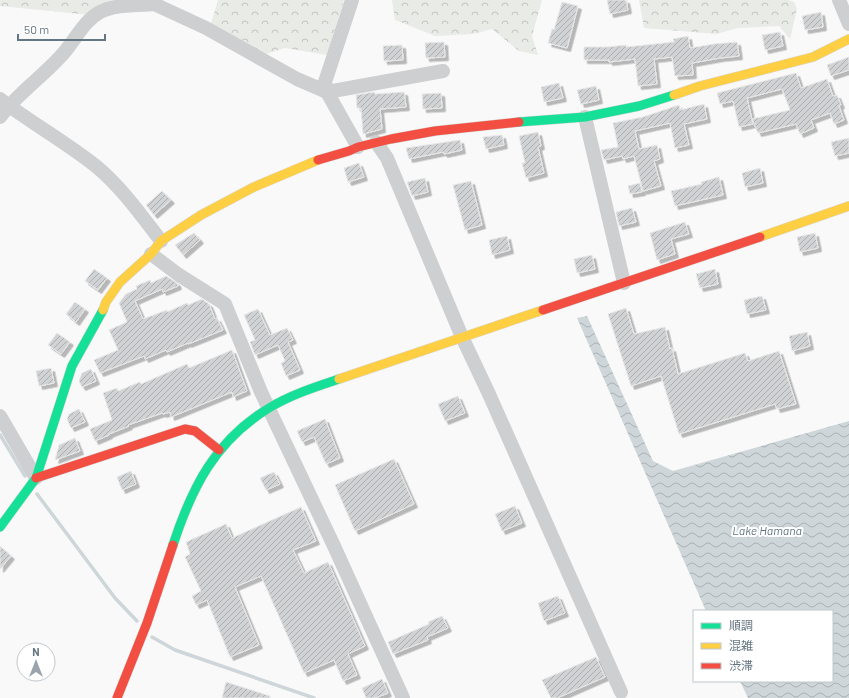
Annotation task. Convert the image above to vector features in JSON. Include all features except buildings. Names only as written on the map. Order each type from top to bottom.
[{"type":"street","points":[[352,0],[325,82],[327,92],[358,147]]},
{"type":"street","points":[[839,0],[849,24]]},
{"type":"street","points":[[0,117],[4,102],[60,57],[92,16],[111,8],[151,2],[206,28],[297,79],[327,92],[443,71]]},
{"type":"street","points":[[0,527],[36,478],[72,366],[98,320],[106,302],[120,282],[151,254],[161,241],[201,215],[254,187],[322,158],[376,142],[435,131],[585,117],[640,106],[700,86],[813,57],[849,39]]},
{"type":"street","points":[[4,102],[97,167],[132,203],[161,241]]},
{"type":"street","points":[[585,117],[624,283]]},
{"type":"street","points":[[376,142],[387,158],[462,338],[621,692]]},
{"type":"street","points":[[117,698],[147,623],[180,523],[200,478],[219,450],[240,429],[269,408],[309,389],[849,206]]},
{"type":"street","points":[[151,254],[179,275],[225,304],[269,408],[403,698]]},
{"type":"street","points":[[0,416],[36,478]]},
{"type":"street","points":[[36,478],[185,429],[195,431],[219,450]]},
{"type":"green space","points":[[0,0],[136,0],[91,15],[0,6]]},
{"type":"green space","points":[[218,0],[344,0],[327,55],[285,48],[263,55],[209,30]]},
{"type":"green space","points":[[392,0],[542,0],[532,36],[538,55],[519,51],[492,29],[473,34],[435,36],[395,20]]},
{"type":"green space","points":[[639,0],[788,0],[794,2],[797,9],[790,39],[779,26],[738,28],[716,34],[644,28]]},
{"type":"water","name":"Lake Hamana","points":[[587,316],[653,461],[673,471],[849,421],[849,698],[748,698],[740,682],[833,682],[833,610],[706,610],[577,318]]},
{"type":"waterway","points":[[0,435],[25,476]]},
{"type":"waterway","points":[[37,494],[115,598],[137,621]]},
{"type":"waterway","points":[[152,637],[175,650],[314,698]]},
{"type":"traffic: fast","points":[[519,122],[585,117],[639,106],[674,95]]},
{"type":"traffic: fast","points":[[0,527],[36,478],[72,366],[103,310]]},
{"type":"traffic: fast","points":[[173,545],[180,524],[197,485],[208,467],[234,435],[250,421],[277,403],[339,379]]},
{"type":"traffic: slow","points":[[674,95],[700,86],[813,57],[849,39]]},
{"type":"traffic: slow","points":[[103,310],[106,302],[120,282],[151,254],[161,241],[201,215],[254,187],[318,160]]},
{"type":"traffic: slow","points":[[760,237],[849,206]]},
{"type":"traffic: slow","points":[[339,379],[543,310]]},
{"type":"traffic: jam","points":[[318,160],[358,147],[391,139],[435,131],[519,122]]},
{"type":"traffic: jam","points":[[543,310],[760,237]]},
{"type":"traffic: jam","points":[[36,478],[185,429],[195,431],[219,450]]},
{"type":"traffic: jam","points":[[117,698],[147,623],[173,545]]}]
